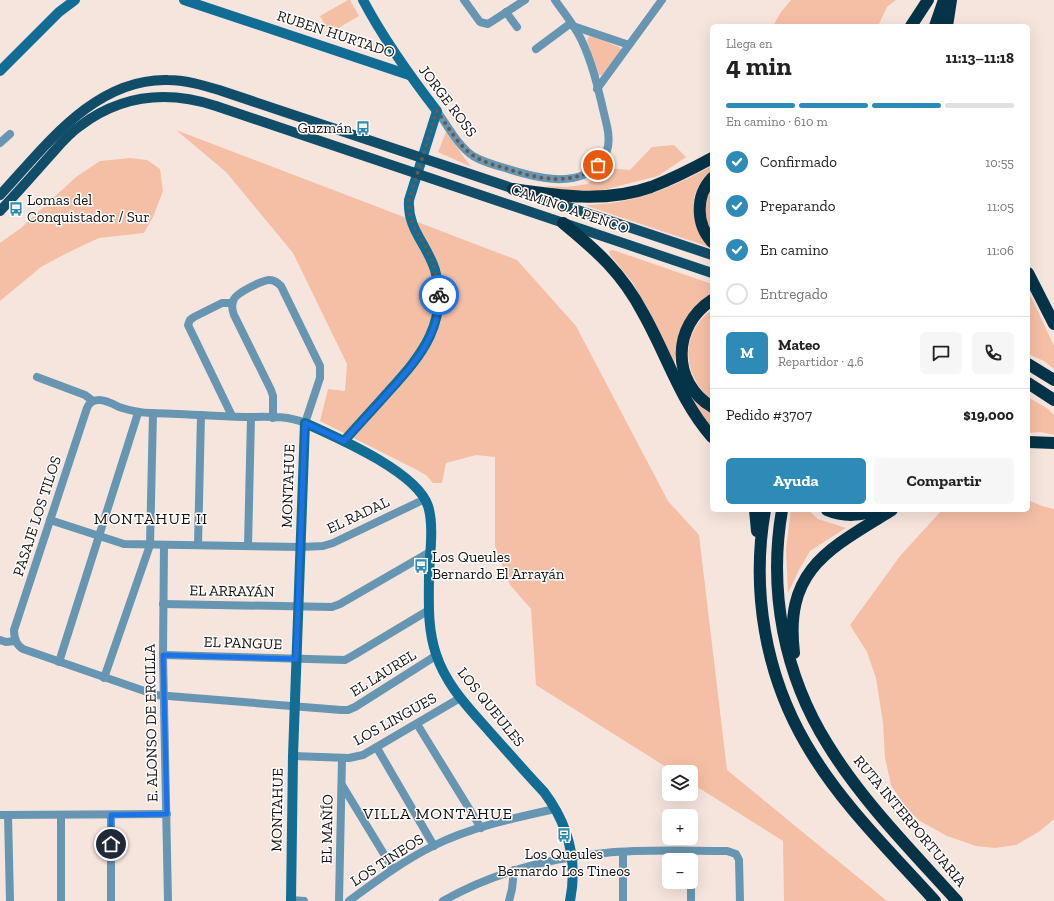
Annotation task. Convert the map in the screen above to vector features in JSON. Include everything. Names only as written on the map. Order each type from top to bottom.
[{"type":"highway","points":[[912,24],[928,0]]},
{"type":"highway","points":[[922,24],[928,0]]},
{"type":"highway","points":[[936,24],[944,0]]},
{"type":"highway","points":[[947,24],[951,0]]},
{"type":"highway","points":[[513,188],[572,197],[619,194],[650,187],[666,181],[710,159]]},
{"type":"highway","points":[[710,181],[703,192],[700,210],[701,223],[710,239]]},
{"type":"highway","points":[[562,223],[598,252],[628,288],[651,326],[679,388],[710,435]]},
{"type":"highway","points":[[1030,277],[1054,324]]},
{"type":"highway","points":[[710,302],[698,311],[688,326],[683,341],[682,357],[684,372],[690,386],[699,397],[710,405]]},
{"type":"highway","points":[[1030,365],[1054,380]]},
{"type":"highway","points":[[1030,384],[1054,400]]},
{"type":"highway","points":[[1030,442],[1054,443]]},
{"type":"highway","points":[[755,512],[760,560],[761,609],[767,647],[780,690],[797,729],[816,761],[839,792],[935,901]]},
{"type":"highway","points":[[760,560],[765,512]]},
{"type":"highway","name":"RUTA INTERPORTUARIA","points":[[782,512],[777,562],[779,602],[785,643],[800,690],[828,745],[861,792],[957,901]]},
{"type":"highway","points":[[832,512],[852,515],[872,512]]},
{"type":"highway","points":[[800,690],[793,649],[793,620],[796,600],[804,581],[816,564],[832,548],[889,512]]},
{"type":"main road","name":"CAMINO A PENCO","points":[[0,196],[62,128],[86,108],[122,88],[137,83],[157,80],[186,82],[219,90],[710,254]]},
{"type":"main road","name":"CAMINO A PENCO","points":[[0,211],[69,135],[90,119],[112,107],[133,100],[156,96],[180,97],[203,102],[710,272]]},
{"type":"street","points":[[0,71],[55,15],[75,0]]},
{"type":"street","name":"RUBEN HURTADO","points":[[184,0],[410,75]]},
{"type":"street","name":"JORGE ROSS","points":[[364,0],[386,40],[462,146],[474,156],[488,163],[520,173],[556,179],[575,178],[593,170],[605,155],[608,143],[608,132],[598,89]]},
{"type":"street","points":[[464,0],[480,22],[488,24],[524,0]]},
{"type":"street","points":[[555,0],[581,39],[588,55],[598,89]]},
{"type":"street","points":[[598,89],[662,0]]},
{"type":"street","points":[[506,12],[517,27]]},
{"type":"street","points":[[572,24],[629,45]]},
{"type":"street","points":[[536,49],[572,24]]},
{"type":"street","points":[[344,441],[415,361],[431,336],[437,318],[439,292],[434,269],[427,250],[414,229],[409,215],[409,200],[437,111]]},
{"type":"street","points":[[0,143],[10,134]]},
{"type":"street","points":[[37,377],[85,395],[93,401],[103,401],[138,412],[153,414],[294,419],[305,423],[321,371],[318,361],[281,286],[273,280],[264,281],[238,295],[232,303],[232,311],[272,390],[273,418]]},
{"type":"street","points":[[232,303],[222,303],[194,317],[190,320],[188,325],[232,416]]},
{"type":"street","name":"PASAJE LOS TILOS","points":[[15,641],[14,630],[87,408],[93,401]]},
{"type":"street","points":[[59,662],[138,412]]},
{"type":"street","points":[[104,678],[150,544],[153,414]]},
{"type":"street","points":[[198,545],[201,415]]},
{"type":"street","points":[[248,546],[251,417]]},
{"type":"street","name":"MONTAHUE","points":[[291,900],[294,706],[305,423],[344,441]]},
{"type":"street","name":"LOS QUEULES","points":[[344,441],[400,472],[425,498],[430,518],[429,610],[431,633],[437,655],[447,678],[460,698],[544,792],[555,809],[566,832],[572,857],[570,901]]},
{"type":"street","name":"EL RADAL","points":[[50,520],[124,544],[300,547],[328,545],[425,498]]},
{"type":"street","name":"E. ALONSO DE ERCILLA","points":[[164,545],[163,655],[168,901]]},
{"type":"street","name":"EL ARRAYÁN","points":[[163,604],[328,607],[336,605],[430,552]]},
{"type":"street","name":"EL PANGUE","points":[[163,655],[341,660],[349,658],[429,610]]},
{"type":"street","points":[[0,640],[9,642],[15,641]]},
{"type":"street","name":"EL LAUREL","points":[[15,641],[18,646],[23,649],[147,693],[164,696],[341,710],[352,709],[437,655]]},
{"type":"street","name":"LOS LINGUES","points":[[293,756],[342,758],[363,756],[460,698]]},
{"type":"street","points":[[417,724],[481,828]]},
{"type":"street","points":[[377,748],[434,846]]},
{"type":"street","name":"EL MAÑÍO","points":[[339,901],[342,758]]},
{"type":"street","points":[[342,784],[393,870]]},
{"type":"street","name":"LOS TINEOS","points":[[349,901],[393,870],[434,846],[481,828],[555,809]]},
{"type":"street","points":[[10,901],[4,815],[167,814]]},
{"type":"street","points":[[61,815],[62,901]]},
{"type":"street","points":[[111,815],[112,901]]},
{"type":"street","points":[[443,901],[514,870],[572,857],[623,852],[727,851],[736,854],[739,860],[740,901]]},
{"type":"street","points":[[623,852],[623,901]]},
{"type":"street","points":[[508,901],[512,889],[514,870]]},
{"type":"street","points":[[691,889],[691,901]]},
{"type":"street","points":[[291,900],[304,901]]},
{"type":"shaded area","points":[[350,0],[359,16],[330,33],[320,16]]},
{"type":"shaded area","points":[[791,0],[896,0],[887,7],[879,24],[774,24],[781,12]]},
{"type":"shaded area","points":[[590,35],[619,47],[622,50],[602,75],[598,76],[587,40]]},
{"type":"shaded area","points":[[176,130],[517,260],[576,326],[668,501],[699,535],[727,770],[887,901],[784,901],[783,841],[698,787],[698,765],[663,765],[536,685],[531,609],[510,585],[495,546],[495,457],[476,455],[446,463],[442,483],[433,483],[426,475],[417,470],[320,421],[328,389],[345,391],[347,364],[293,253],[226,172]]},
{"type":"shaded area","points":[[446,132],[471,167],[438,152]]},
{"type":"shaded area","points":[[674,145],[686,157],[658,176],[599,191],[571,192],[544,186],[567,187],[587,184],[606,168],[630,170],[652,147]]},
{"type":"shaded area","points":[[130,158],[147,160],[160,169],[163,191],[153,217],[144,233],[99,238],[67,253],[41,267],[0,301],[0,243],[21,228],[76,177],[100,161]]},
{"type":"shaded area","points":[[710,167],[710,172],[704,178],[694,197],[693,207],[697,228],[709,247],[587,206],[637,198],[681,182]]},
{"type":"shaded area","points":[[710,188],[710,229],[704,216],[707,193]]},
{"type":"shaded area","points":[[613,250],[710,283],[710,295],[694,308],[679,334],[675,355],[675,367],[633,283],[610,255],[609,251]]},
{"type":"shaded area","points":[[1030,294],[1054,346],[1054,369],[1044,361],[1030,355]]},
{"type":"shaded area","points":[[710,312],[710,398],[702,390],[695,379],[690,367],[688,355],[694,330],[701,319]]},
{"type":"shaded area","points":[[690,397],[710,413],[710,429]]},
{"type":"shaded area","points":[[1030,398],[1048,409],[1054,415],[1054,435],[1041,432],[1030,433]]},
{"type":"shaded area","points":[[1030,501],[1054,509],[1054,819],[1040,831],[1016,845],[995,848],[976,846],[947,836],[920,821],[906,808],[891,785],[885,758],[883,723],[876,678],[867,652],[850,625],[900,556],[940,512],[1030,512]]},
{"type":"shaded area","points":[[791,512],[810,512],[818,519],[846,528],[810,551],[788,593],[786,549]]},
{"type":"way so far","points":[[439,295],[434,269],[427,250],[411,222],[408,208],[409,200],[437,111],[462,146],[474,156],[488,163],[515,172],[556,179],[569,179],[581,176],[593,170],[598,165]]},
{"type":"place","name":"Guzmán","points":[[363,128]]},
{"type":"place","name":"Lomas del Conquistador / Sur","points":[[16,209]]},
{"type":"place","name":"Los Queules Bernardo El Arrayán","points":[[421,566]]},
{"type":"place","name":"Los Queules Bernardo Los Tineos","points":[[564,835]]},
{"type":"district","name":"MONTAHUE II","points":[[151,518]]},
{"type":"district","name":"VILLA MONTAHUE","points":[[438,813]]},
{"type":"route","points":[[111,844],[111,815],[167,814],[163,655],[296,659],[305,423],[344,441],[409,370],[422,352],[435,327],[439,295]]}]
